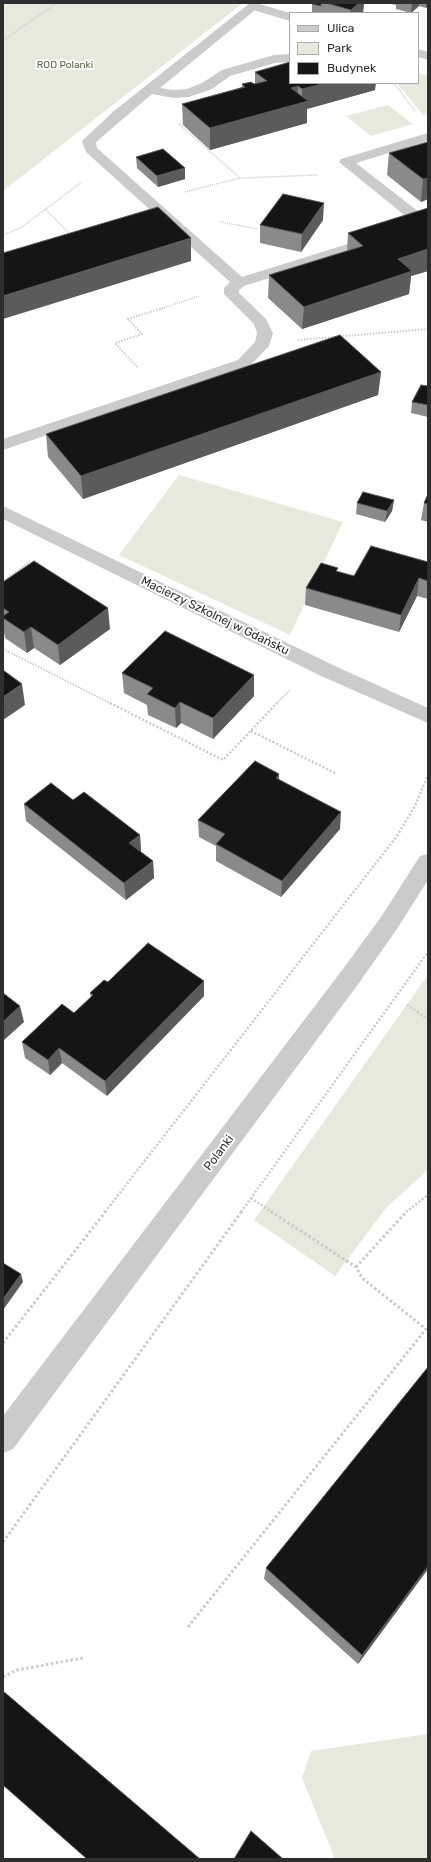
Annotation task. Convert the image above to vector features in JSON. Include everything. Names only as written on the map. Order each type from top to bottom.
[{"type":"street","points":[[235,286],[150,208],[91,149],[89,141],[119,114],[256,5],[289,16]]},
{"type":"street","points":[[150,90],[173,94],[190,93],[207,86],[226,73],[274,60],[289,58]]},
{"type":"street","points":[[426,223],[346,162],[428,137]]},
{"type":"street","points":[[235,286],[426,223]]},
{"type":"street","points":[[3,444],[244,363],[263,343],[265,332],[261,322],[232,294],[235,286]]},
{"type":"street","name":"Macierzy Szkolnej w Gdańsku","points":[[3,512],[328,671],[428,716]]},
{"type":"street","name":"Polanki","points":[[3,1439],[351,976],[389,923],[428,862]]},
{"type":"path","points":[[3,40],[57,3]]},
{"type":"path","points":[[395,84],[415,112]]},
{"type":"path","points":[[176,122],[240,178]]},
{"type":"path","points":[[150,208],[240,178],[361,174]]},
{"type":"path","points":[[45,209],[71,235]]},
{"type":"path","points":[[138,368],[115,343],[142,334],[128,318],[235,286]]},
{"type":"path","points":[[263,343],[428,329]]},
{"type":"path","points":[[3,582],[28,563]]},
{"type":"path","points":[[3,649],[223,760],[291,689]]},
{"type":"path","points":[[251,731],[335,774]]},
{"type":"path","points":[[3,1343],[397,836],[415,806],[428,775]]},
{"type":"path","points":[[3,1542],[428,952]]},
{"type":"path","points":[[407,1005],[428,1019]]},
{"type":"path","points":[[356,1267],[408,1210],[428,1195]]},
{"type":"path","points":[[188,1627],[427,1328],[362,1278],[356,1267],[251,1198]]},
{"type":"path","points":[[3,1678],[17,1670],[83,1658]]},
{"type":"green space","name":"ROD Polanki","points":[[3,3],[243,3],[3,191]]},
{"type":"green space","points":[[419,73],[428,76],[428,113],[423,115],[398,84],[419,84]]},
{"type":"green space","points":[[388,105],[413,124],[371,136],[346,116]]},
{"type":"green space","points":[[179,475],[343,522],[290,635],[119,555]]},
{"type":"green space","points":[[428,975],[428,1170],[386,1208],[335,1276],[254,1220]]},
{"type":"green space","points":[[428,1734],[428,1859],[335,1859],[302,1778],[311,1751]]},
{"type":"building","points":[[321,3],[321,6],[312,4]]},
{"type":"building","points":[[326,3],[359,3],[351,10]]},
{"type":"building","points":[[289,62],[289,84],[322,84],[302,89],[298,86],[291,88],[308,101],[210,128],[182,104],[245,87],[242,84],[251,82],[254,84],[267,81],[255,72]]},
{"type":"building","points":[[428,142],[428,178],[423,179],[389,153]]},
{"type":"building","points":[[163,149],[185,168],[157,176],[136,157]]},
{"type":"building","points":[[283,194],[324,203],[302,234],[260,225]]},
{"type":"building","points":[[158,207],[191,238],[3,296],[3,253]]},
{"type":"building","points":[[428,208],[428,249],[398,259],[412,271],[304,307],[269,275],[363,246],[348,233]]},
{"type":"building","points":[[340,335],[381,372],[81,476],[46,434]]},
{"type":"building","points":[[421,385],[428,386],[428,405],[412,402]]},
{"type":"building","points":[[363,492],[394,500],[387,511],[357,503]]},
{"type":"building","points":[[428,494],[428,504],[424,503]]},
{"type":"building","points":[[371,546],[428,562],[428,581],[419,578],[401,615],[306,588],[321,563],[338,568],[336,571],[354,576]]},
{"type":"building","points":[[34,561],[108,608],[58,645],[31,627],[24,632],[3,618],[3,616],[9,612],[3,608],[3,582]]},
{"type":"building","points":[[165,631],[254,675],[213,718],[180,702],[175,708],[147,694],[153,688],[122,673]]},
{"type":"building","points":[[3,670],[22,684],[3,697]]},
{"type":"building","points":[[255,761],[279,774],[276,778],[341,812],[282,881],[216,844],[225,834],[198,820]]},
{"type":"building","points":[[51,783],[73,800],[84,792],[140,835],[129,843],[153,861],[124,883],[24,804]]},
{"type":"building","points":[[148,943],[204,981],[105,1081],[59,1048],[48,1060],[22,1042],[62,1004],[74,1013],[93,995],[90,993],[104,980],[108,982]]},
{"type":"building","points":[[3,993],[20,1006],[3,1022]]},
{"type":"building","points":[[3,1263],[21,1274],[3,1299]]},
{"type":"building","points":[[428,1367],[428,1566],[362,1655],[266,1568]]},
{"type":"building","points":[[3,1691],[200,1859],[87,1859],[3,1785]]},
{"type":"building","points":[[251,1831],[283,1859],[234,1859]]}]
